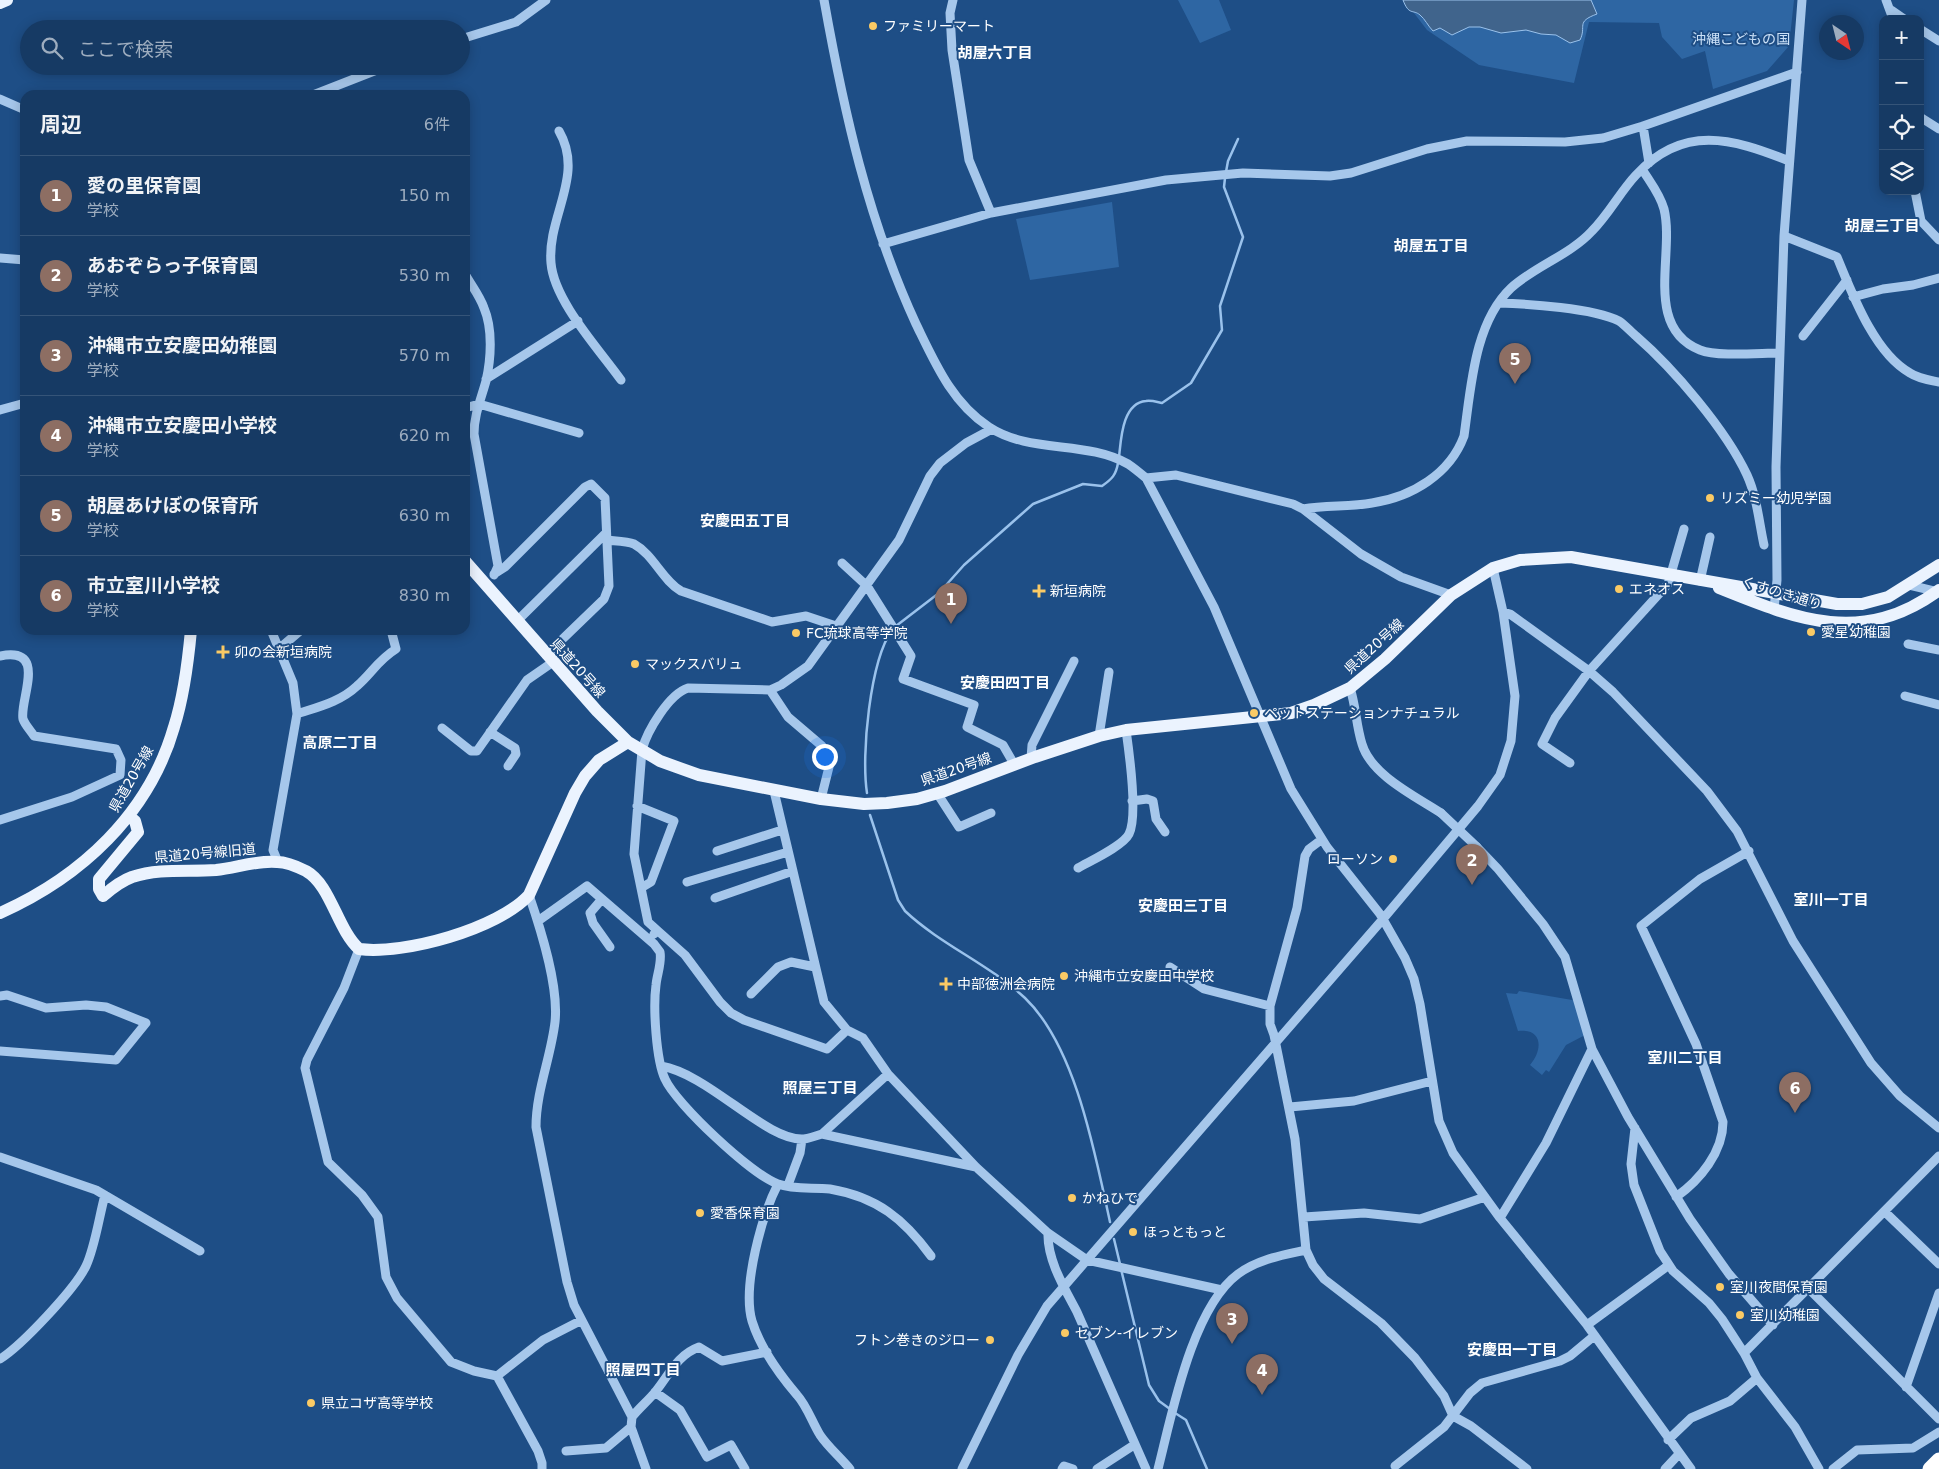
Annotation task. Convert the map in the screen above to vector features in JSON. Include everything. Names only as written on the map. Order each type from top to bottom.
[{"type":"main road","points":[[0,3],[7,0]]},
{"type":"main road","name":"くすのき通り","points":[[1493,568],[1520,560],[1571,557],[1776,595],[1837,604],[1862,604],[1888,597],[1939,565]]},
{"type":"main road","name":"県道20号線","points":[[470,566],[550,658],[628,742],[681,770],[774,791],[864,804],[917,799],[1031,758],[1099,736],[1126,730],[1261,716],[1302,709],[1350,688],[1385,659],[1451,595],[1493,568]]},
{"type":"main road","name":"くすのき通り","points":[[1700,581],[1774,609],[1821,621],[1857,623],[1892,617],[1938,591]]},
{"type":"main road","name":"県道20号線","points":[[0,913],[42,892],[71,873],[100,848],[129,816],[151,782],[169,743],[185,681],[190,635]]},
{"type":"main road","points":[[359,950],[392,950],[423,944],[492,921],[520,905],[529,895],[585,776],[599,760],[628,742]]},
{"type":"main road","name":"県道20号線旧道","points":[[129,816],[135,821],[138,832],[99,879],[98,889],[103,896],[124,880],[150,872],[180,869],[216,870],[278,862],[306,871],[316,880],[351,942],[359,950]]},
{"type":"street","points":[[470,36],[516,22],[546,0]]},
{"type":"street","points":[[824,0],[844,104],[874,220],[901,290],[948,387],[974,416],[992,429],[1031,443],[1113,458],[1124,462],[1146,478],[1214,607],[1291,789],[1322,840],[1383,919],[1414,979],[1425,1025],[1435,1104],[1444,1136],[1453,1153],[1500,1218],[1587,1325],[1668,1440],[1691,1469]]},
{"type":"street","points":[[953,0],[950,13],[952,50],[970,160],[991,213]]},
{"type":"street","points":[[1774,609],[1776,595],[1779,353],[1784,236],[1802,0]]},
{"type":"street","points":[[1886,0],[1892,14]]},
{"type":"street","points":[[1924,32],[1939,41]]},
{"type":"street","points":[[883,244],[991,213],[1140,184],[1220,174],[1330,176],[1351,173],[1427,150],[1467,141],[1584,141],[1603,138],[1643,126],[1796,72]]},
{"type":"street","points":[[326,90],[364,75]]},
{"type":"street","points":[[0,99],[20,108]]},
{"type":"street","points":[[1924,120],[1939,129]]},
{"type":"street","points":[[1643,126],[1646,166],[1664,210],[1667,238],[1664,281],[1667,314],[1674,328],[1685,342],[1712,353],[1779,353]]},
{"type":"street","points":[[559,130],[568,145],[570,162],[556,221],[551,264],[562,296],[621,380]]},
{"type":"street","points":[[1304,509],[1323,505],[1372,503],[1398,497],[1421,486],[1446,468],[1458,451],[1464,436],[1481,336],[1493,311],[1511,288],[1591,232],[1646,166],[1680,145],[1699,139],[1753,146],[1789,161]]},
{"type":"street","points":[[1916,195],[1921,221],[1939,240]]},
{"type":"street","points":[[1784,236],[1837,257],[1854,297],[1878,340],[1897,363],[1909,373],[1939,382]]},
{"type":"street","points":[[0,258],[20,260]]},
{"type":"street","points":[[1854,297],[1939,278]]},
{"type":"street","points":[[1803,336],[1846,280]]},
{"type":"street","points":[[470,283],[484,307],[488,321],[489,350],[486,379],[474,422],[474,434],[498,566],[487,586]]},
{"type":"street","points":[[1499,303],[1538,305],[1598,314],[1619,322],[1659,356],[1694,398],[1730,448],[1746,475],[1754,495],[1764,545]]},
{"type":"street","points":[[486,379],[578,320]]},
{"type":"street","points":[[0,410],[20,404]]},
{"type":"street","points":[[470,407],[479,404],[579,433]]},
{"type":"street","points":[[847,1030],[827,1050],[744,1020],[720,1002],[685,955],[648,922],[634,854],[644,741],[678,691],[710,686],[770,690],[781,685],[808,666],[899,540],[930,476],[940,464],[966,442],[992,429]]},
{"type":"street","points":[[1146,478],[1176,475],[1280,500],[1304,509],[1316,521],[1360,554],[1401,577],[1451,595]]},
{"type":"street","points":[[442,728],[471,751],[477,751],[514,702],[527,680],[550,658],[604,599],[608,586],[605,498],[591,484],[504,568],[494,574]]},
{"type":"street","points":[[1570,764],[1542,744],[1555,718],[1589,671],[1612,642],[1645,611],[1668,584],[1684,529]]},
{"type":"street","points":[[517,621],[606,537]]},
{"type":"street","points":[[606,537],[634,544],[663,572],[670,585],[681,591],[772,622],[806,616],[836,626]]},
{"type":"street","points":[[1700,581],[1710,537]]},
{"type":"street","points":[[842,562],[867,586],[911,656],[903,679],[974,705],[967,727],[1003,745],[1014,764]]},
{"type":"street","points":[[962,1469],[1032,1329],[1047,1306],[1383,919],[1478,806],[1500,776],[1507,759],[1514,725],[1515,696],[1503,612],[1493,568]]},
{"type":"street","points":[[1909,585],[1938,591]]},
{"type":"street","points":[[1503,612],[1510,614],[1589,671],[1613,692],[1707,791],[1749,851],[1793,941],[1870,1062],[1900,1096],[1939,1128]]},
{"type":"street","points":[[273,635],[280,648],[293,683],[297,714],[273,850],[278,862]]},
{"type":"street","points":[[280,648],[295,635]]},
{"type":"street","points":[[297,714],[341,698],[358,686],[382,658],[396,649],[392,635]]},
{"type":"street","points":[[1908,644],[1939,650]]},
{"type":"street","points":[[0,656],[7,655],[21,658],[28,667],[29,684],[24,704],[24,720],[34,736],[116,749],[121,760],[120,775],[72,797],[0,820]]},
{"type":"street","points":[[1031,758],[1032,745],[1074,661]]},
{"type":"street","points":[[1099,736],[1109,672]]},
{"type":"street","points":[[1350,688],[1356,705],[1362,743],[1373,766],[1441,813],[1477,848],[1504,876],[1543,924],[1565,957],[1592,1049],[1599,1065],[1676,1197],[1729,1274],[1773,1325]]},
{"type":"street","points":[[770,690],[788,717],[822,746],[831,759],[821,799]]},
{"type":"street","points":[[1905,696],[1939,705]]},
{"type":"street","points":[[1078,868],[1119,844],[1129,834],[1132,801],[1132,765],[1126,730]]},
{"type":"street","points":[[490,732],[516,748],[516,754],[508,766]]},
{"type":"street","points":[[774,791],[824,1002],[847,1030],[863,1038],[888,1074],[976,1167],[1048,1233],[1086,1260],[1222,1290]]},
{"type":"street","points":[[937,793],[959,827],[991,813]]},
{"type":"street","points":[[1132,801],[1147,799],[1153,801],[1156,820],[1165,832]]},
{"type":"street","points":[[637,806],[674,821],[652,882],[641,888]]},
{"type":"street","points":[[717,851],[782,830]]},
{"type":"street","points":[[1322,840],[1309,849],[1305,856],[1297,908],[1270,1006],[1270,1024],[1290,1107],[1304,1217],[1306,1250],[1324,1279],[1381,1323],[1416,1358],[1444,1396],[1454,1416],[1471,1426],[1527,1469]]},
{"type":"street","points":[[1676,1197],[1693,1184],[1708,1165],[1719,1146],[1723,1134],[1723,1122],[1696,1044],[1666,977],[1640,926],[1700,879],[1749,851]]},
{"type":"street","points":[[688,882],[788,852]]},
{"type":"street","points":[[715,898],[793,871]]},
{"type":"street","points":[[538,920],[587,886],[649,939],[661,957],[655,988],[657,1047],[661,1066],[664,1079],[688,1109],[727,1148],[778,1184],[830,1190],[863,1199],[901,1220],[931,1256]]},
{"type":"street","points":[[529,895],[538,920],[556,1003],[550,1051],[536,1108],[536,1127],[566,1282],[580,1321],[632,1417],[631,1427],[646,1469]]},
{"type":"street","points":[[602,899],[590,913],[593,923],[610,948]]},
{"type":"street","points":[[649,939],[658,931]]},
{"type":"street","points":[[359,950],[344,988],[307,1060],[305,1068],[328,1162],[362,1195],[378,1217],[386,1276],[397,1298],[451,1362],[497,1376],[538,1451],[542,1469]]},
{"type":"street","points":[[751,994],[778,967],[791,962],[815,967]]},
{"type":"street","points":[[1170,967],[1204,989],[1270,1006]]},
{"type":"street","points":[[0,996],[7,995],[46,1008],[86,1005],[106,1007],[146,1023],[116,1060],[0,1051]]},
{"type":"street","points":[[1500,1218],[1546,1143],[1592,1049]]},
{"type":"street","points":[[661,1066],[677,1068],[697,1078],[777,1132],[802,1139],[822,1134],[976,1167]]},
{"type":"street","points":[[822,1134],[888,1074]]},
{"type":"street","points":[[1290,1107],[1354,1101],[1432,1081]]},
{"type":"street","points":[[1635,1128],[1631,1164],[1634,1185],[1660,1251],[1669,1265],[1709,1303],[1744,1353],[1757,1378],[1795,1428],[1819,1469]]},
{"type":"street","points":[[788,1185],[800,1153],[802,1139]]},
{"type":"street","points":[[1744,1353],[1939,1156]]},
{"type":"street","points":[[0,1157],[80,1184],[105,1195],[200,1251]]},
{"type":"street","points":[[778,1184],[767,1204],[757,1243],[749,1302],[752,1321],[767,1352],[790,1388],[798,1395],[821,1437],[850,1469]]},
{"type":"street","points":[[0,1359],[15,1350],[76,1281],[86,1266],[105,1195]]},
{"type":"street","points":[[1304,1217],[1364,1213],[1420,1219],[1485,1197]]},
{"type":"street","points":[[1884,1212],[1939,1264]]},
{"type":"street","points":[[1048,1233],[1048,1245],[1064,1287],[1077,1312],[1146,1469]]},
{"type":"street","points":[[1158,1469],[1176,1402],[1199,1329],[1222,1290],[1238,1274],[1257,1263],[1306,1250]]},
{"type":"street","points":[[1587,1325],[1669,1265]]},
{"type":"street","points":[[1809,1289],[1939,1419]]},
{"type":"street","points":[[1906,1387],[1939,1293]]},
{"type":"street","points":[[497,1376],[543,1340],[580,1321]]},
{"type":"street","points":[[1395,1466],[1426,1444],[1454,1416],[1470,1392],[1482,1383],[1560,1361],[1570,1356],[1594,1336]]},
{"type":"street","points":[[632,1417],[655,1392],[668,1372],[681,1358],[694,1349],[699,1347],[722,1361],[767,1352]]},
{"type":"street","points":[[1668,1440],[1691,1418],[1730,1401],[1757,1378]]},
{"type":"street","points":[[655,1392],[680,1410],[707,1456],[732,1445],[745,1469]]},
{"type":"street","points":[[566,1451],[606,1448],[631,1427]]},
{"type":"street","points":[[1833,1469],[1858,1450],[1913,1448],[1939,1432]]},
{"type":"street","points":[[1098,1469],[1134,1445]]},
{"type":"street","points":[[1665,1469],[1679,1454]]},
{"type":"street","points":[[1062,1469],[1064,1466],[1072,1469]]},
{"type":"green space","points":[[1178,0],[1219,0],[1231,30],[1200,43]]},
{"type":"green space","name":"沖縄こどもの国","points":[[1404,0],[1794,0],[1789,46],[1767,71],[1713,89],[1705,51],[1682,59],[1662,37],[1659,23],[1589,22],[1574,83],[1479,65],[1427,30]]},
{"type":"green space","points":[[1112,202],[1119,267],[1030,280],[1016,219]]},
{"type":"green space","points":[[1519,991],[1578,1001],[1587,1034],[1566,1045],[1549,1072],[1546,1070],[1542,1075],[1530,1065],[1539,1047],[1536,1036],[1526,1031],[1518,1031],[1506,993],[1517,994]]},
{"type":"shaded area","points":[[1403,0],[1591,0],[1597,14],[1586,19],[1584,22],[1580,40],[1570,43],[1556,35],[1526,30],[1501,33],[1480,27],[1469,27],[1452,35],[1440,28],[1433,31],[1418,13],[1407,8]]},
{"type":"waterway","points":[[1226,172],[1228,161],[1238,139]]},
{"type":"waterway","points":[[1119,457],[1124,423],[1132,408],[1138,403],[1146,401],[1162,403],[1191,383],[1222,330],[1220,306],[1243,237],[1224,187],[1225,178]]},
{"type":"waterway","points":[[896,626],[939,593],[964,565],[1033,504],[1083,484],[1102,486],[1113,476],[1118,463]]},
{"type":"waterway","points":[[867,793],[865,756],[869,709],[878,663],[884,644],[892,630]]},
{"type":"waterway","points":[[870,815],[898,900],[905,911],[934,934],[996,975],[1025,998],[1043,1019],[1058,1044],[1081,1103],[1098,1165],[1110,1222]]},
{"type":"waterway","points":[[1114,1239],[1120,1264]]},
{"type":"waterway","points":[[1121,1269],[1149,1385],[1159,1401],[1170,1409]]},
{"type":"waterway","points":[[1175,1413],[1186,1420],[1207,1469]]},
{"type":"place","name":"ファミリーマート","points":[[873,26]]},
{"type":"place","name":"胡屋あけぼの保育所","points":[[1515,384]]},
{"type":"place","name":"リズミー幼児学園","points":[[1710,498]]},
{"type":"place","name":"エネオス","points":[[1619,589]]},
{"type":"place","name":"新垣病院","points":[[1039,591]]},
{"type":"place","name":"愛の里保育園","points":[[951,624]]},
{"type":"place","name":"愛星幼稚園","points":[[1811,632]]},
{"type":"place","name":"FC琉球高等学院","points":[[796,633]]},
{"type":"place","name":"卯の会新垣病院","points":[[223,652]]},
{"type":"place","name":"マックスバリュ","points":[[635,664]]},
{"type":"place","name":"ペットステーションナチュラル","points":[[1254,713]]},
{"type":"place","name":"ローソン","points":[[1393,859]]},
{"type":"place","name":"あおぞらっ子保育園","points":[[1472,885]]},
{"type":"place","name":"沖縄市立安慶田中学校","points":[[1064,976]]},
{"type":"place","name":"中部徳洲会病院","points":[[946,984]]},
{"type":"place","name":"市立室川小学校","points":[[1795,1113]]},
{"type":"place","name":"かねひで","points":[[1072,1198]]},
{"type":"place","name":"愛香保育園","points":[[700,1213]]},
{"type":"place","name":"ほっともっと","points":[[1133,1232]]},
{"type":"place","name":"室川夜間保育園","points":[[1720,1287]]},
{"type":"place","name":"室川幼稚園","points":[[1740,1315]]},
{"type":"place","name":"セブン-イレブン","points":[[1065,1333]]},
{"type":"place","name":"フトン巻きのジロー","points":[[990,1340]]},
{"type":"place","name":"沖縄市立安慶田幼稚園","points":[[1232,1344]]},
{"type":"place","name":"沖縄市立安慶田小学校","points":[[1262,1395]]},
{"type":"place","name":"県立コザ高等学校","points":[[311,1403]]},
{"type":"district","name":"胡屋六丁目","points":[[995,53]]},
{"type":"district","name":"胡屋三丁目","points":[[1882,226]]},
{"type":"district","name":"胡屋五丁目","points":[[1431,246]]},
{"type":"district","name":"安慶田五丁目","points":[[745,521]]},
{"type":"district","name":"安慶田四丁目","points":[[1005,683]]},
{"type":"district","name":"高原二丁目","points":[[340,743]]},
{"type":"district","name":"室川一丁目","points":[[1831,900]]},
{"type":"district","name":"安慶田三丁目","points":[[1183,906]]},
{"type":"district","name":"室川二丁目","points":[[1685,1058]]},
{"type":"district","name":"照屋三丁目","points":[[820,1088]]},
{"type":"district","name":"安慶田一丁目","points":[[1512,1350]]},
{"type":"district","name":"照屋四丁目","points":[[643,1370]]}]
